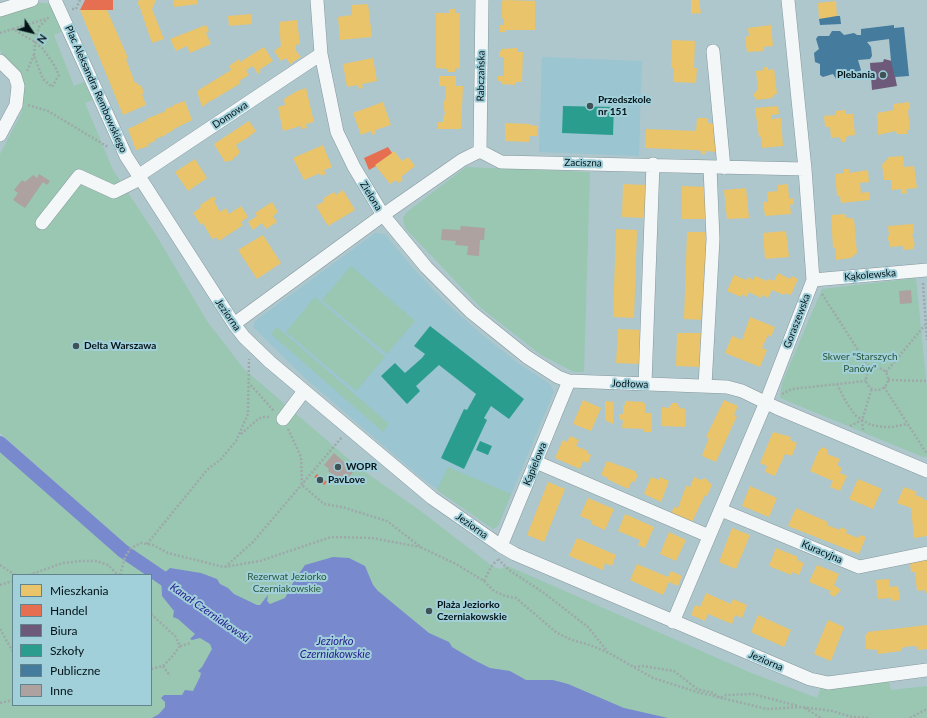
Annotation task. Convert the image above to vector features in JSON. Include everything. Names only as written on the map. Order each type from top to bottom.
[{"type":"street","points":[[0,10],[32,0]]},
{"type":"street","name":"Zielona","points":[[234,324],[383,215],[354,168],[338,132],[322,54],[317,0]]},
{"type":"street","name":"Rabczańska","points":[[480,151],[482,0]]},
{"type":"street","name":"Goraszewska","points":[[673,622],[766,402],[812,280],[804,169],[788,0]]},
{"type":"street","name":"Plac Aleksandra Rembowskiego","points":[[62,6],[126,156],[139,177]]},
{"type":"street","points":[[713,51],[724,168]]},
{"type":"street","name":"Domowa","points":[[42,223],[79,176],[114,192],[139,177],[322,54]]},
{"type":"street","points":[[0,61],[15,76],[18,86],[16,105],[0,135]]},
{"type":"street","points":[[383,215],[462,160],[480,151]]},
{"type":"street","name":"Zaciszna","points":[[480,151],[501,162],[653,164],[724,168],[804,169]]},
{"type":"street","points":[[645,384],[653,164]]},
{"type":"street","points":[[705,386],[713,239],[710,167]]},
{"type":"street","name":"Jeziorna","points":[[139,177],[234,324],[255,348],[349,430],[432,498],[501,546],[673,622],[819,682],[828,683],[927,670]]},
{"type":"street","name":"Jodłowa","points":[[383,215],[426,267],[471,312],[508,344],[544,369],[569,381],[727,387],[742,391],[927,471]]},
{"type":"street","name":"Kąkolewska","points":[[812,280],[924,270]]},
{"type":"street","name":"Kąpielowa","points":[[501,546],[569,381]]},
{"type":"street","points":[[278,418],[304,391]]},
{"type":"street","points":[[536,462],[709,536]]},
{"type":"street","name":"Kuracyjna","points":[[720,510],[859,567],[927,553]]},
{"type":"path","points":[[24,77],[34,55],[35,42],[39,26],[46,18],[62,6],[76,9],[80,0]]},
{"type":"path","points":[[0,32],[46,18]]},
{"type":"path","points":[[13,29],[35,42],[53,63],[59,75],[52,87],[43,79],[34,55]]},
{"type":"path","points":[[24,104],[48,111],[112,150],[126,156]]},
{"type":"path","points":[[924,270],[927,340]]},
{"type":"path","points":[[812,280],[871,370]]},
{"type":"path","points":[[886,372],[926,325]]},
{"type":"path","points":[[238,438],[248,414],[249,361],[255,348]]},
{"type":"path","points":[[879,368],[886,372],[888,380],[884,387],[878,390],[872,388],[866,381],[867,375],[871,370],[879,368]]},
{"type":"path","points":[[888,380],[927,381]]},
{"type":"path","points":[[766,402],[792,389],[866,381]]},
{"type":"path","points":[[837,384],[846,402],[855,415],[862,420],[871,425],[883,427],[907,424]]},
{"type":"path","points":[[884,387],[927,454]]},
{"type":"path","points":[[865,445],[862,420],[872,388]]},
{"type":"path","points":[[147,544],[207,470],[220,459],[238,438],[262,417],[278,418]]},
{"type":"path","points":[[224,567],[252,542],[349,430]]},
{"type":"path","points":[[302,485],[324,504],[342,507],[387,521],[422,548],[456,564],[484,581],[494,591],[505,596],[516,598],[558,633],[572,640],[609,652],[662,682],[767,709],[802,707],[822,718]]},
{"type":"path","points":[[119,574],[125,557],[131,548],[138,544],[153,545],[168,553],[224,567],[260,561],[331,537],[372,538],[422,548]]},
{"type":"path","points":[[484,581],[491,567],[497,560],[501,546]]},
{"type":"path","points":[[497,560],[562,609],[576,617],[603,643],[609,652]]},
{"type":"path","points":[[32,574],[63,563],[82,561],[96,561],[108,565],[118,574]]},
{"type":"path","points":[[0,565],[14,574]]},
{"type":"path","points":[[0,585],[12,581]]},
{"type":"path","points":[[152,615],[175,636],[180,646]]},
{"type":"path","points":[[0,629],[12,650]]},
{"type":"path","points":[[152,669],[163,666],[180,646],[191,643]]},
{"type":"path","points":[[163,666],[170,676]]},
{"type":"path","points":[[634,667],[643,666],[674,671],[690,685],[697,689],[713,693],[720,698]]},
{"type":"path","points":[[720,698],[726,695],[753,694],[802,707],[859,718],[870,718]]},
{"type":"path","points":[[0,703],[12,700]]},
{"type":"path","points":[[910,718],[927,709]]},
{"type":"shaded area","name":"Przedszkole nr 151","points":[[542,57],[642,61],[639,156],[539,152]]},
{"type":"shaded area","points":[[375,233],[385,234],[412,267],[444,301],[480,333],[518,363],[550,384],[554,392],[498,526],[493,529],[420,477],[306,379],[253,327],[255,321]]},
{"type":"green space","name":"Rezerwat Jeziorko Czerniakowskie","points":[[40,3],[46,3],[51,6],[63,27],[61,32],[54,35],[74,86],[84,82],[93,100],[85,103],[113,170],[156,235],[207,321],[244,369],[358,467],[418,509],[492,566],[499,569],[508,566],[749,672],[817,698],[821,688],[889,681],[891,690],[927,686],[927,718],[0,718],[0,451],[120,556],[127,546],[0,433],[0,154],[22,112],[22,102],[0,50],[0,15],[29,8]]},
{"type":"green space","points":[[466,167],[590,172],[584,372],[574,372],[541,355],[481,308],[405,228],[403,218],[407,212]]},
{"type":"green space","points":[[351,266],[415,321],[387,354],[322,300]]},
{"type":"green space","name":"Skwer \"Starszych Panów\"","points":[[916,278],[927,389],[927,457],[923,457],[780,398],[782,383],[822,289]]},
{"type":"green space","points":[[315,297],[385,357],[356,391],[286,332]]},
{"type":"green space","points":[[277,327],[389,424],[383,432],[271,334]]},
{"type":"green space","points":[[448,467],[511,494],[498,526],[493,529],[437,490]]},
{"type":"water","name":"Jeziorko Czerniakowskie","points":[[333,557],[349,558],[365,566],[373,585],[378,591],[429,633],[449,642],[452,647],[490,668],[510,671],[526,680],[553,680],[568,684],[624,708],[668,718],[152,718],[159,714],[165,707],[165,702],[161,698],[164,695],[182,695],[185,690],[193,691],[201,673],[198,671],[202,667],[212,649],[210,644],[200,638],[190,639],[195,634],[178,619],[173,617],[174,611],[162,596],[161,576],[170,568],[201,573],[217,579],[220,584],[228,588],[234,594],[257,605],[260,605],[268,595],[267,601],[270,604],[285,598],[305,565]]},
{"type":"building: Mieszkania","points":[[139,0],[156,0],[152,9],[164,39],[152,43],[139,5],[137,4]]},
{"type":"building: Mieszkania","points":[[173,0],[197,0],[198,4],[174,7]]},
{"type":"building: Mieszkania","points":[[691,0],[699,0],[701,13],[691,14]]},
{"type":"building: Mieszkania","points":[[502,1],[535,1],[535,30],[506,30],[506,32],[500,32],[500,25],[504,25],[504,18],[502,18]]},
{"type":"building: Mieszkania","points":[[836,1],[837,17],[819,19],[818,3]]},
{"type":"building: Mieszkania","points":[[368,4],[372,37],[340,40],[338,17],[352,15],[352,5]]},
{"type":"building: Mieszkania","points":[[449,9],[455,9],[455,13],[460,13],[460,69],[455,68],[455,72],[448,72],[448,69],[436,68],[436,13],[449,13]]},
{"type":"building: Mieszkania","points":[[80,10],[107,10],[128,58],[126,59],[135,83],[139,86],[141,85],[144,93],[142,94],[146,105],[123,115]]},
{"type":"building: Mieszkania","points":[[251,14],[252,24],[229,26],[228,16]]},
{"type":"building: Mieszkania","points":[[297,20],[300,44],[296,45],[296,51],[301,57],[290,64],[286,58],[281,61],[274,51],[281,46],[279,22]]},
{"type":"building: Mieszkania","points":[[206,25],[209,31],[206,33],[211,44],[190,53],[187,46],[176,51],[170,39]]},
{"type":"building: Mieszkania","points":[[771,25],[773,46],[763,47],[764,51],[747,52],[745,37],[749,36],[748,28]]},
{"type":"building: Mieszkania","points":[[672,40],[695,41],[694,68],[697,68],[696,83],[673,82],[674,68],[671,68]]},
{"type":"building: Mieszkania","points":[[264,47],[273,61],[259,70],[261,72],[258,74],[253,66],[246,70],[249,75],[239,81],[241,83],[211,101],[208,101],[209,102],[202,107],[197,91],[231,70],[229,66],[239,59],[240,62]]},
{"type":"building: Mieszkania","points":[[517,48],[517,52],[523,52],[522,82],[516,82],[516,85],[501,84],[501,81],[498,81],[498,76],[504,76],[504,57],[499,57],[499,51],[501,51],[501,49]]},
{"type":"building: Mieszkania","points":[[373,58],[377,81],[362,84],[363,88],[359,89],[358,85],[347,87],[343,64]]},
{"type":"building: Mieszkania","points":[[764,67],[768,67],[768,70],[774,69],[777,94],[775,94],[772,98],[757,100],[753,95],[758,89],[756,71],[764,70]]},
{"type":"building: Mieszkania","points":[[439,76],[456,76],[456,86],[463,86],[461,129],[438,129],[438,122],[443,122],[443,115],[445,115],[443,100],[446,101],[445,86],[439,86]]},
{"type":"building: Mieszkania","points":[[306,88],[314,122],[306,124],[307,128],[302,129],[301,126],[283,131],[278,107],[285,105],[284,99],[297,91]]},
{"type":"building: Mieszkania","points":[[185,101],[192,120],[166,135],[155,139],[155,141],[148,144],[149,146],[136,150],[128,129],[147,120],[146,119],[166,111],[165,109],[174,106],[173,105]]},
{"type":"building: Mieszkania","points":[[383,102],[391,125],[375,130],[376,133],[372,135],[371,131],[361,135],[353,113]]},
{"type":"building: Mieszkania","points":[[910,102],[910,110],[908,110],[910,130],[907,130],[907,134],[897,134],[896,131],[878,135],[877,113],[894,110],[893,104]]},
{"type":"building: Mieszkania","points":[[778,106],[779,114],[771,115],[772,119],[781,118],[783,146],[762,148],[755,108]]},
{"type":"building: Mieszkania","points":[[845,110],[846,114],[853,114],[855,135],[847,136],[845,142],[842,142],[839,137],[831,138],[830,127],[825,127],[824,116],[836,115],[836,111]]},
{"type":"building: Mieszkania","points":[[697,118],[708,118],[708,123],[716,124],[716,152],[706,151],[706,154],[701,154],[701,151],[695,150],[645,148],[646,129],[696,131]]},
{"type":"building: Mieszkania","points":[[249,121],[256,131],[236,145],[240,152],[236,157],[233,157],[233,160],[225,162],[214,144]]},
{"type":"building: Mieszkania","points":[[505,123],[530,124],[538,126],[537,136],[530,136],[529,142],[505,141]]},
{"type":"building: Mieszkania","points":[[323,145],[332,167],[324,170],[326,174],[321,176],[320,173],[304,180],[293,158]]},
{"type":"building: Mieszkania","points":[[394,151],[402,161],[408,157],[415,166],[401,177],[403,180],[398,183],[396,180],[390,184],[375,165]]},
{"type":"building: Mieszkania","points":[[903,156],[904,167],[914,166],[917,188],[906,189],[907,193],[901,194],[901,189],[892,190],[891,180],[884,180],[882,165],[889,157]]},
{"type":"building: Mieszkania","points":[[195,159],[207,178],[188,191],[175,172]]},
{"type":"building: Mieszkania","points":[[844,169],[849,169],[849,173],[868,170],[869,182],[860,183],[861,193],[869,192],[870,200],[841,203],[840,196],[837,196],[835,174],[844,173]]},
{"type":"building: Mieszkania","points":[[623,184],[647,185],[645,218],[622,217]]},
{"type":"building: Mieszkania","points":[[788,184],[789,199],[794,198],[794,204],[790,205],[791,214],[765,216],[763,202],[768,202],[767,192],[778,191],[778,185]]},
{"type":"building: Mieszkania","points":[[682,186],[706,187],[705,219],[682,219]]},
{"type":"building: Mieszkania","points":[[746,188],[749,218],[727,219],[724,190]]},
{"type":"building: Mieszkania","points":[[343,190],[355,210],[328,226],[316,206],[323,202],[324,198],[334,192],[336,195]]},
{"type":"building: Mieszkania","points":[[214,196],[216,200],[214,201],[220,212],[226,208],[229,214],[241,206],[248,217],[241,222],[243,225],[219,241],[216,237],[212,239],[203,223],[201,225],[193,213],[201,207],[200,205]]},
{"type":"building: Mieszkania","points":[[272,202],[278,212],[273,216],[277,222],[266,229],[262,223],[253,230],[248,222],[257,216],[255,213]]},
{"type":"building: Mieszkania","points":[[846,214],[846,217],[854,219],[857,253],[851,258],[836,260],[835,248],[833,248],[831,215]]},
{"type":"building: Mieszkania","points":[[913,224],[914,234],[912,234],[915,245],[914,249],[903,250],[903,246],[890,247],[890,242],[887,239],[889,235],[888,226]]},
{"type":"building: Mieszkania","points":[[616,229],[637,230],[634,318],[613,317]]},
{"type":"building: Mieszkania","points":[[786,231],[789,257],[765,259],[763,233]]},
{"type":"building: Mieszkania","points":[[687,232],[709,232],[705,320],[684,319]]},
{"type":"building: Mieszkania","points":[[263,235],[281,263],[257,279],[238,250]]},
{"type":"building: Mieszkania","points":[[778,273],[790,279],[792,276],[798,279],[791,295],[785,293],[784,295],[772,290],[768,298],[762,295],[761,298],[749,292],[747,297],[741,294],[741,297],[727,291],[734,275],[746,280],[748,277],[753,280],[755,276],[767,281],[769,279],[774,281]]},
{"type":"building: Mieszkania","points":[[750,317],[775,327],[771,337],[768,335],[762,348],[767,350],[760,367],[725,353],[732,336],[742,340]]},
{"type":"building: Mieszkania","points":[[618,329],[642,330],[640,364],[616,363]]},
{"type":"building: Mieszkania","points":[[677,333],[701,333],[700,367],[676,366]]},
{"type":"building: Mieszkania","points":[[583,400],[601,408],[591,431],[573,424]]},
{"type":"building: Mieszkania","points":[[724,400],[738,406],[734,415],[737,416],[716,462],[702,456],[709,438],[706,437]]},
{"type":"building: Mieszkania","points":[[605,401],[614,402],[613,424],[605,420]]},
{"type":"building: Mieszkania","points":[[625,401],[643,402],[645,404],[645,413],[652,413],[652,432],[644,432],[644,429],[622,428],[623,420],[619,419],[619,414],[623,414],[623,405],[625,405]]},
{"type":"building: Mieszkania","points":[[672,403],[677,403],[680,408],[686,409],[685,427],[661,426],[662,407],[669,408]]},
{"type":"building: Mieszkania","points":[[773,432],[791,437],[790,440],[797,443],[792,456],[785,454],[775,476],[765,472],[767,466],[760,463]]},
{"type":"building: Mieszkania","points":[[570,436],[579,440],[576,446],[588,451],[587,453],[591,455],[588,463],[583,461],[580,469],[555,458],[563,440],[567,442]]},
{"type":"building: Mieszkania","points":[[824,447],[828,450],[827,454],[840,459],[837,465],[842,468],[840,473],[847,476],[840,491],[830,487],[833,481],[810,471],[819,450]]},
{"type":"building: Mieszkania","points":[[607,461],[635,471],[635,473],[638,474],[635,482],[632,481],[628,489],[601,475]]},
{"type":"building: Mieszkania","points":[[651,477],[659,480],[660,477],[669,481],[661,502],[644,494]]},
{"type":"building: Mieszkania","points":[[694,477],[701,480],[705,478],[712,485],[707,496],[705,495],[692,522],[671,514],[674,507],[678,508],[686,486],[690,487]]},
{"type":"building: Mieszkania","points":[[858,479],[882,489],[873,509],[849,499]]},
{"type":"building: Mieszkania","points":[[548,482],[565,489],[544,542],[527,535]]},
{"type":"building: Mieszkania","points":[[750,486],[777,498],[769,517],[742,506]]},
{"type":"building: Mieszkania","points":[[904,487],[917,492],[915,495],[924,498],[923,500],[927,500],[927,536],[914,538],[911,508],[897,503]]},
{"type":"building: Mieszkania","points":[[588,498],[614,509],[605,530],[591,524],[592,521],[580,516]]},
{"type":"building: Mieszkania","points":[[796,508],[828,522],[827,525],[840,530],[841,527],[847,530],[846,533],[858,538],[860,535],[866,537],[859,554],[788,526]]},
{"type":"building: Mieszkania","points":[[625,514],[654,527],[645,548],[638,545],[640,540],[618,531]]},
{"type":"building: Mieszkania","points":[[732,528],[750,535],[736,569],[719,562]]},
{"type":"building: Mieszkania","points":[[669,532],[686,540],[676,561],[660,554]]},
{"type":"building: Mieszkania","points":[[577,538],[616,555],[612,566],[605,563],[603,570],[569,556]]},
{"type":"building: Mieszkania","points":[[776,548],[798,557],[797,560],[804,563],[799,575],[792,572],[791,575],[769,566]]},
{"type":"building: Mieszkania","points":[[927,560],[926,593],[926,590],[917,591],[915,572],[911,572],[910,562]]},
{"type":"building: Mieszkania","points":[[637,564],[668,577],[671,571],[682,576],[678,586],[669,582],[663,595],[630,580]]},
{"type":"building: Mieszkania","points":[[817,565],[839,574],[834,585],[841,590],[834,597],[829,593],[831,591],[809,582]]},
{"type":"building: Mieszkania","points":[[889,579],[889,587],[898,586],[900,600],[891,601],[891,598],[878,599],[876,580]]},
{"type":"building: Mieszkania","points":[[706,593],[731,604],[733,599],[747,605],[742,618],[735,615],[732,624],[708,614],[705,621],[691,615],[695,605],[700,607]]},
{"type":"building: Mieszkania","points":[[758,615],[791,630],[784,647],[751,632]]},
{"type":"building: Mieszkania","points":[[828,620],[844,627],[831,661],[814,654]]},
{"type":"building: Mieszkania","points":[[927,625],[927,649],[918,650],[918,647],[914,646],[904,647],[901,651],[878,654],[878,650],[866,649],[865,634],[868,634],[867,632]]},
{"type":"building: Handel","points":[[85,0],[113,0],[113,10],[80,10]]},
{"type":"building: Handel","points":[[388,147],[392,153],[369,170],[364,158]]},
{"type":"building: Handel","name":"PavLove","points":[[317,474],[327,482],[324,485],[314,477]]},
{"type":"building: Biura","name":"Plebania","points":[[884,59],[892,61],[897,86],[872,90],[870,63],[883,62]]},
{"type":"building: Szkoły","points":[[563,106],[614,107],[613,135],[562,133]]},
{"type":"building: Szkoły","points":[[430,326],[524,399],[509,419],[491,406],[484,418],[487,420],[464,469],[441,458],[464,409],[467,410],[476,394],[439,365],[416,386],[420,391],[407,404],[381,376],[395,363],[405,373],[422,358],[425,354],[414,346]]},
{"type":"building: Szkoły","points":[[480,441],[492,446],[488,455],[476,450]]},
{"type":"building: Publiczne","points":[[840,16],[841,24],[820,25],[819,19]]},
{"type":"building: Publiczne","points":[[894,25],[894,28],[904,27],[909,76],[895,77],[891,61],[889,39],[867,42],[871,47],[872,56],[870,59],[858,60],[861,70],[858,73],[848,73],[845,78],[836,79],[833,74],[823,77],[820,75],[820,64],[815,62],[814,53],[819,49],[816,39],[818,36],[829,36],[832,31],[840,31],[844,35],[854,33],[861,35],[861,29]]},
{"type":"building: Inne","points":[[39,174],[50,181],[47,185],[43,182],[25,208],[13,200],[18,193],[14,190],[22,180],[25,182],[33,175],[37,178]]},
{"type":"building: Inne","points":[[461,226],[485,228],[484,240],[480,240],[479,256],[467,255],[468,246],[455,245],[456,241],[441,240],[442,229],[460,230]]},
{"type":"building: Inne","points":[[911,290],[912,303],[900,304],[899,291]]},
{"type":"building: Inne","name":"WOPR","points":[[334,453],[354,471],[344,483],[328,471],[329,469],[324,465]]},
{"type":"waterway","name":"Kanał Czerniakowski","points":[[0,443],[123,551],[176,587]]},
{"type":"place","name":"Plebania","points":[[883,75]]},
{"type":"place","name":"Przedszkole nr 151","points":[[590,106]]},
{"type":"place","name":"Delta Warszawa","points":[[76,346]]},
{"type":"place","name":"WOPR","points":[[338,467]]},
{"type":"place","name":"PavLove","points":[[320,480]]},
{"type":"place","name":"Plaża Jeziorko Czerniakowskie","points":[[429,611]]}]
